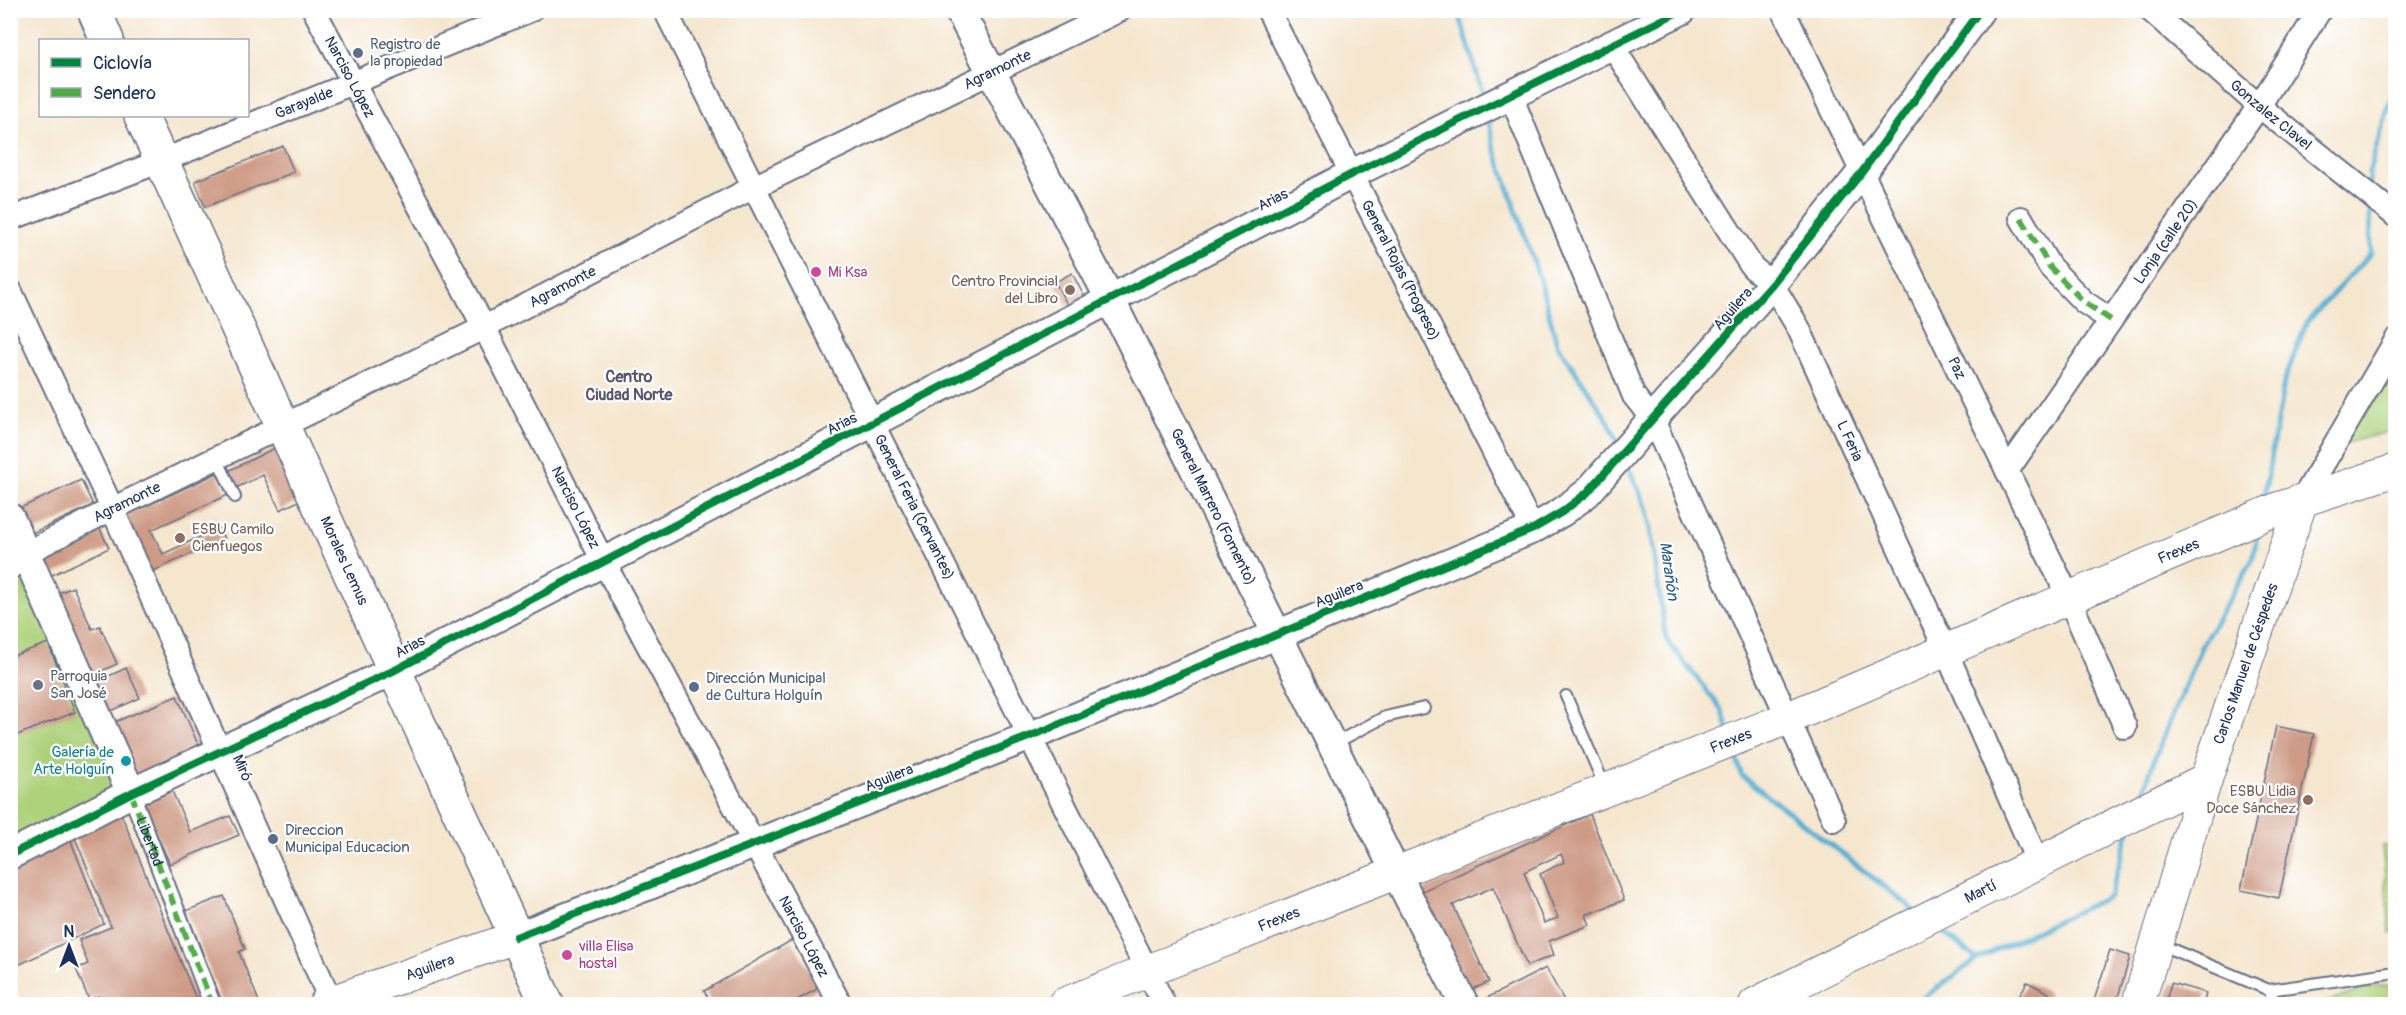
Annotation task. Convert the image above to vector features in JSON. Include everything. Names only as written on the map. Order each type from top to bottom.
[{"type":"main road","points":[[94,10],[107,39]]},
{"type":"main road","name":"Morales Lemus","points":[[141,117],[547,1005]]},
{"type":"main road","name":"Frexes","points":[[1064,1005],[1788,718],[2291,504],[2396,470]]},
{"type":"main road","name":"Carlos Manuel de Céspedes","points":[[2138,1005],[2291,504]]},
{"type":"main road","name":"Martí","points":[[1755,1005],[2206,779]]},
{"type":"main road","points":[[2162,801],[2188,839]]},
{"type":"main road","name":"Aguilera","points":[[330,1004],[516,937]]},
{"type":"street","name":"Narciso López","points":[[314,10],[484,327],[603,561],[840,1005]]},
{"type":"street","name":"Garayalde","points":[[10,219],[162,161],[531,10]]},
{"type":"street","name":"General Feria (Cervantes)","points":[[665,10],[1164,1005]]},
{"type":"street","name":"General Marrero (Fomento)","points":[[960,10],[1110,299],[1464,1005]]},
{"type":"street","name":"Agramonte","points":[[18,561],[112,508],[484,327],[754,187],[1120,10]]},
{"type":"street","name":"General Rojas (Progreso)","points":[[1268,10],[1533,529]]},
{"type":"street","name":"Arias","points":[[10,855],[131,793],[395,670],[1352,174],[1613,47],[1682,10]]},
{"type":"street","name":"Paz","points":[[1783,10],[2070,598],[2125,726]]},
{"type":"street","name":"Aguilera","points":[[516,937],[1031,736],[1533,529],[1562,512],[1587,493],[1772,284],[1862,172],[1980,10]]},
{"type":"street","name":"Gonzalez Clavel","points":[[2150,10],[2259,106],[2389,211]]},
{"type":"street","name":"Lonja (calle 20)","points":[[2007,471],[2259,106],[2320,10]]},
{"type":"street","name":"L Feria","points":[[1613,47],[1752,267],[1772,284],[1798,327],[1946,651],[2038,863]]},
{"type":"street","points":[[1507,98],[1634,396],[1644,429],[1788,718],[1834,820]]},
{"type":"street","points":[[2020,218],[2050,267],[2084,302],[2111,321]]},
{"type":"street","name":"Miró","points":[[10,290],[112,508],[330,1004]]},
{"type":"street","name":"Carlos Manuel de Céspedes","points":[[2291,504],[2396,340]]},
{"type":"street","name":"Libertad","points":[[10,518],[18,561],[131,793],[212,1005]]},
{"type":"lane","points":[[217,458],[235,497]]},
{"type":"lane","points":[[1566,696],[1607,790]]},
{"type":"lane","points":[[1332,744],[1385,717],[1424,708]]},
{"type":"lane","points":[[2156,942],[2269,990],[2396,972]]},
{"type":"lane","points":[[2269,990],[2276,1005]]},
{"type":"green space","points":[[2395,355],[2395,430],[2343,444]]},
{"type":"green space","points":[[27,573],[120,791],[11,845],[11,581]]},
{"type":"green space","points":[[2395,845],[2395,932],[2390,933],[2382,846]]},
{"type":"green space","points":[[2395,985],[2395,1004],[2321,1004],[2375,986]]},
{"type":"building","points":[[283,146],[294,172],[205,207],[195,181]]},
{"type":"building","name":"Centro Provincial del Libro","points":[[1072,273],[1085,298],[1068,306],[1055,282]]},
{"type":"building","points":[[281,445],[307,497],[280,510],[263,475],[236,488],[228,471]]},
{"type":"building","points":[[217,473],[228,495],[151,530],[163,554],[219,528],[224,539],[149,573],[123,517]]},
{"type":"building","points":[[81,480],[93,505],[30,534],[18,509]]},
{"type":"building","points":[[99,527],[109,548],[48,577],[38,555]]},
{"type":"building","points":[[73,587],[92,629],[100,626],[117,664],[91,676],[54,595]]},
{"type":"building","name":"Parroquia San José","points":[[48,643],[75,712],[10,738],[10,657]]},
{"type":"building","points":[[126,668],[140,698],[107,713],[93,683]]},
{"type":"building","points":[[177,696],[200,749],[133,776],[110,724]]},
{"type":"building","points":[[2276,726],[2314,734],[2279,898],[2241,890]]},
{"type":"building","points":[[172,791],[190,832],[230,816],[239,835],[170,864],[143,804]]},
{"type":"building","points":[[118,806],[198,1004],[101,1004],[98,996],[89,1000],[76,969],[88,964],[79,940],[111,927],[72,830]]},
{"type":"building","points":[[1590,814],[1624,900],[1586,915],[1590,925],[1549,941],[1554,955],[1527,966],[1493,887],[1453,905],[1489,982],[1469,991],[1422,891]],"holes":[[[1561,854],[1564,862],[1540,874],[1558,918],[1544,923],[1524,872]]]},
{"type":"building","points":[[68,834],[104,924],[10,969],[10,862]]},
{"type":"building","points":[[224,896],[245,949],[239,952],[260,1004],[223,1004],[186,911]]},
{"type":"building","points":[[792,940],[819,988],[790,1004],[712,1004],[704,991]]},
{"type":"building","points":[[2110,950],[2130,956],[2116,1004],[2093,1004]]},
{"type":"building","points":[[1546,968],[1566,1004],[1542,1004],[1540,1000],[1531,1004],[1475,1004]]},
{"type":"building","points":[[2027,982],[2049,993],[2043,1004],[2015,1004]]},
{"type":"building","points":[[2171,983],[2206,993],[2204,1002],[2211,1004],[2165,1004]]},
{"type":"waterway","name":"Marañón","points":[[1458,10],[1484,98]]},
{"type":"waterway","points":[[2369,185],[2369,172],[2396,81]]},
{"type":"waterway","name":"Marañón","points":[[1488,116],[1493,143],[1540,280],[1557,344],[1609,422],[1619,445]]},
{"type":"waterway","points":[[2263,502],[2284,382],[2306,323],[2371,253],[2370,204]]},
{"type":"waterway","name":"Marañón","points":[[1626,462],[1647,509],[1666,639],[1722,710],[1729,732]]},
{"type":"waterway","points":[[2141,800],[2155,757],[2202,645],[2253,559],[2258,529]]},
{"type":"waterway","name":"Marañón","points":[[1734,750],[1742,776],[1917,912]]},
{"type":"waterway","points":[[1915,1004],[1977,959],[2110,896],[2129,831]]},
{"type":"waterway","name":"Marañón","points":[[1936,927],[1977,959]]},
{"type":"marked path","points":[[2021,218],[2050,267],[2084,302],[2111,320]]},
{"type":"marked path","points":[[131,793],[212,1004]]},
{"type":"cycle path","points":[[10,855],[131,793],[395,670],[1352,174],[1682,10]]},
{"type":"cycle path","points":[[516,937],[1031,736],[1533,529],[1562,512],[1587,493],[1772,284],[1862,172],[1980,10]]},
{"type":"place","name":"Registro de la propiedad","points":[[358,53]]},
{"type":"place","name":"Mi Ksa","points":[[816,272]]},
{"type":"place","name":"Centro Provincial del Libro","points":[[1070,290]]},
{"type":"place","name":"ESBU Camilo Cienfuegos","points":[[180,538]]},
{"type":"place","name":"Parroquia San José","points":[[38,685]]},
{"type":"place","name":"Dirección Municipal de Cultura Holguín","points":[[694,687]]},
{"type":"place","name":"Galería de Arte Holguín","points":[[126,761]]},
{"type":"place","name":"ESBU Lidia Doce Sánchez","points":[[2308,800]]},
{"type":"place","name":"Direccion Municipal Educacion","points":[[273,839]]},
{"type":"place","name":"villa Elisa hostal","points":[[567,955]]},
{"type":"district","name":"Centro Ciudad Norte","points":[[629,386]]}]
